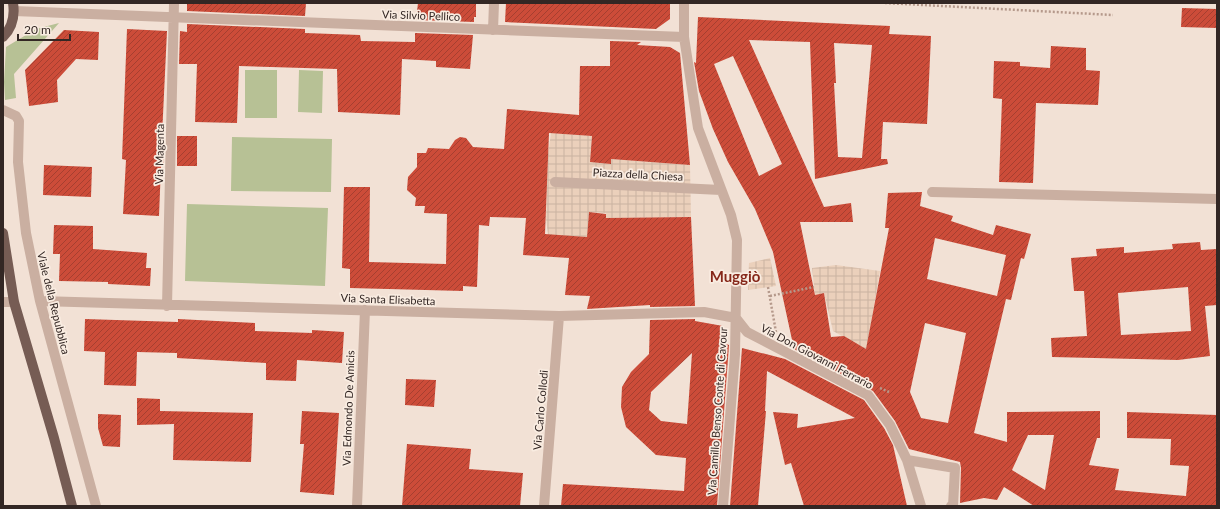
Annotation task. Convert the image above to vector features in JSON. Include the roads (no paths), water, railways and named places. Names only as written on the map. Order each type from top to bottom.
[{"type":"main road","points":[[3,37],[8,32],[13,22],[14,7]]},
{"type":"main road","points":[[3,233],[14,302],[54,438],[72,506]]},
{"type":"street","name":"Via Magenta","points":[[167,306],[174,3]]},
{"type":"street","points":[[493,30],[494,3]]},
{"type":"street","name":"Via Camillo Benso Conte di Cavour","points":[[684,3],[684,37],[698,128],[731,216],[737,240],[735,354],[723,506]]},
{"type":"street","name":"Via Silvio Pellico","points":[[14,7],[174,17],[684,37]]},
{"type":"street","name":"Viale della Repubblica","points":[[3,110],[16,116],[19,121],[18,162],[26,234],[40,302],[96,506]]},
{"type":"street","name":"Piazza della Chiesa","points":[[555,182],[721,190]]},
{"type":"street","points":[[932,192],[1217,199]]},
{"type":"street","points":[[3,302],[14,302]]},
{"type":"street","name":"Via Santa Elisabetta","points":[[40,302],[559,316],[704,312],[736,318]]},
{"type":"street","name":"Via Edmondo De Amicis","points":[[357,506],[365,310]]},
{"type":"street","name":"Via Carlo Collodi","points":[[544,506],[559,316]]},
{"type":"street","name":"Via Don Giovanni Ferrario","points":[[736,318],[747,332],[868,395],[890,425],[907,460],[921,506]]},
{"type":"street","points":[[907,460],[955,468],[953,506],[951,506]]},
{"type":"district","name":"Muggiò","points":[[735,276]]}]
